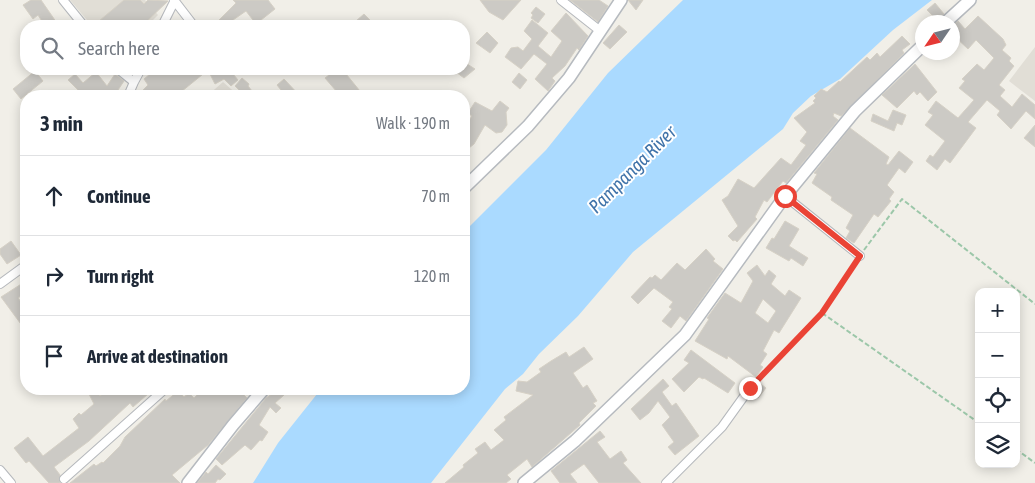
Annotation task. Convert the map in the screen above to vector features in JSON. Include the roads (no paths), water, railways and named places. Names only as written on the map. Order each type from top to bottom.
[{"type":"main road","points":[[470,182],[528,126],[569,78],[599,30],[621,0]]},
{"type":"main road","points":[[954,15],[970,0]]},
{"type":"main road","points":[[524,483],[575,441],[685,335],[785,196],[855,111],[915,53]]},
{"type":"main road","points":[[188,483],[233,424],[259,395]]},
{"type":"street","points":[[63,0],[79,20]]},
{"type":"street","points":[[165,20],[174,0],[189,20]]},
{"type":"street","points":[[561,0],[599,30]]},
{"type":"street","points":[[125,75],[134,82]]},
{"type":"street","points":[[131,90],[138,75]]},
{"type":"street","points":[[785,196],[860,256]]},
{"type":"street","points":[[0,284],[20,269]]},
{"type":"street","points":[[666,483],[722,427],[750,388]]},
{"type":"street","points":[[64,479],[158,395]]},
{"type":"street","points":[[0,470],[11,483]]},
{"type":"water","name":"Pampanga River","points":[[683,0],[932,0],[893,30],[840,79],[811,96],[793,113],[783,129],[633,252],[578,316],[539,354],[523,374],[505,389],[431,483],[253,483],[278,443],[316,395],[470,395],[470,226],[546,150],[608,73]]}]
